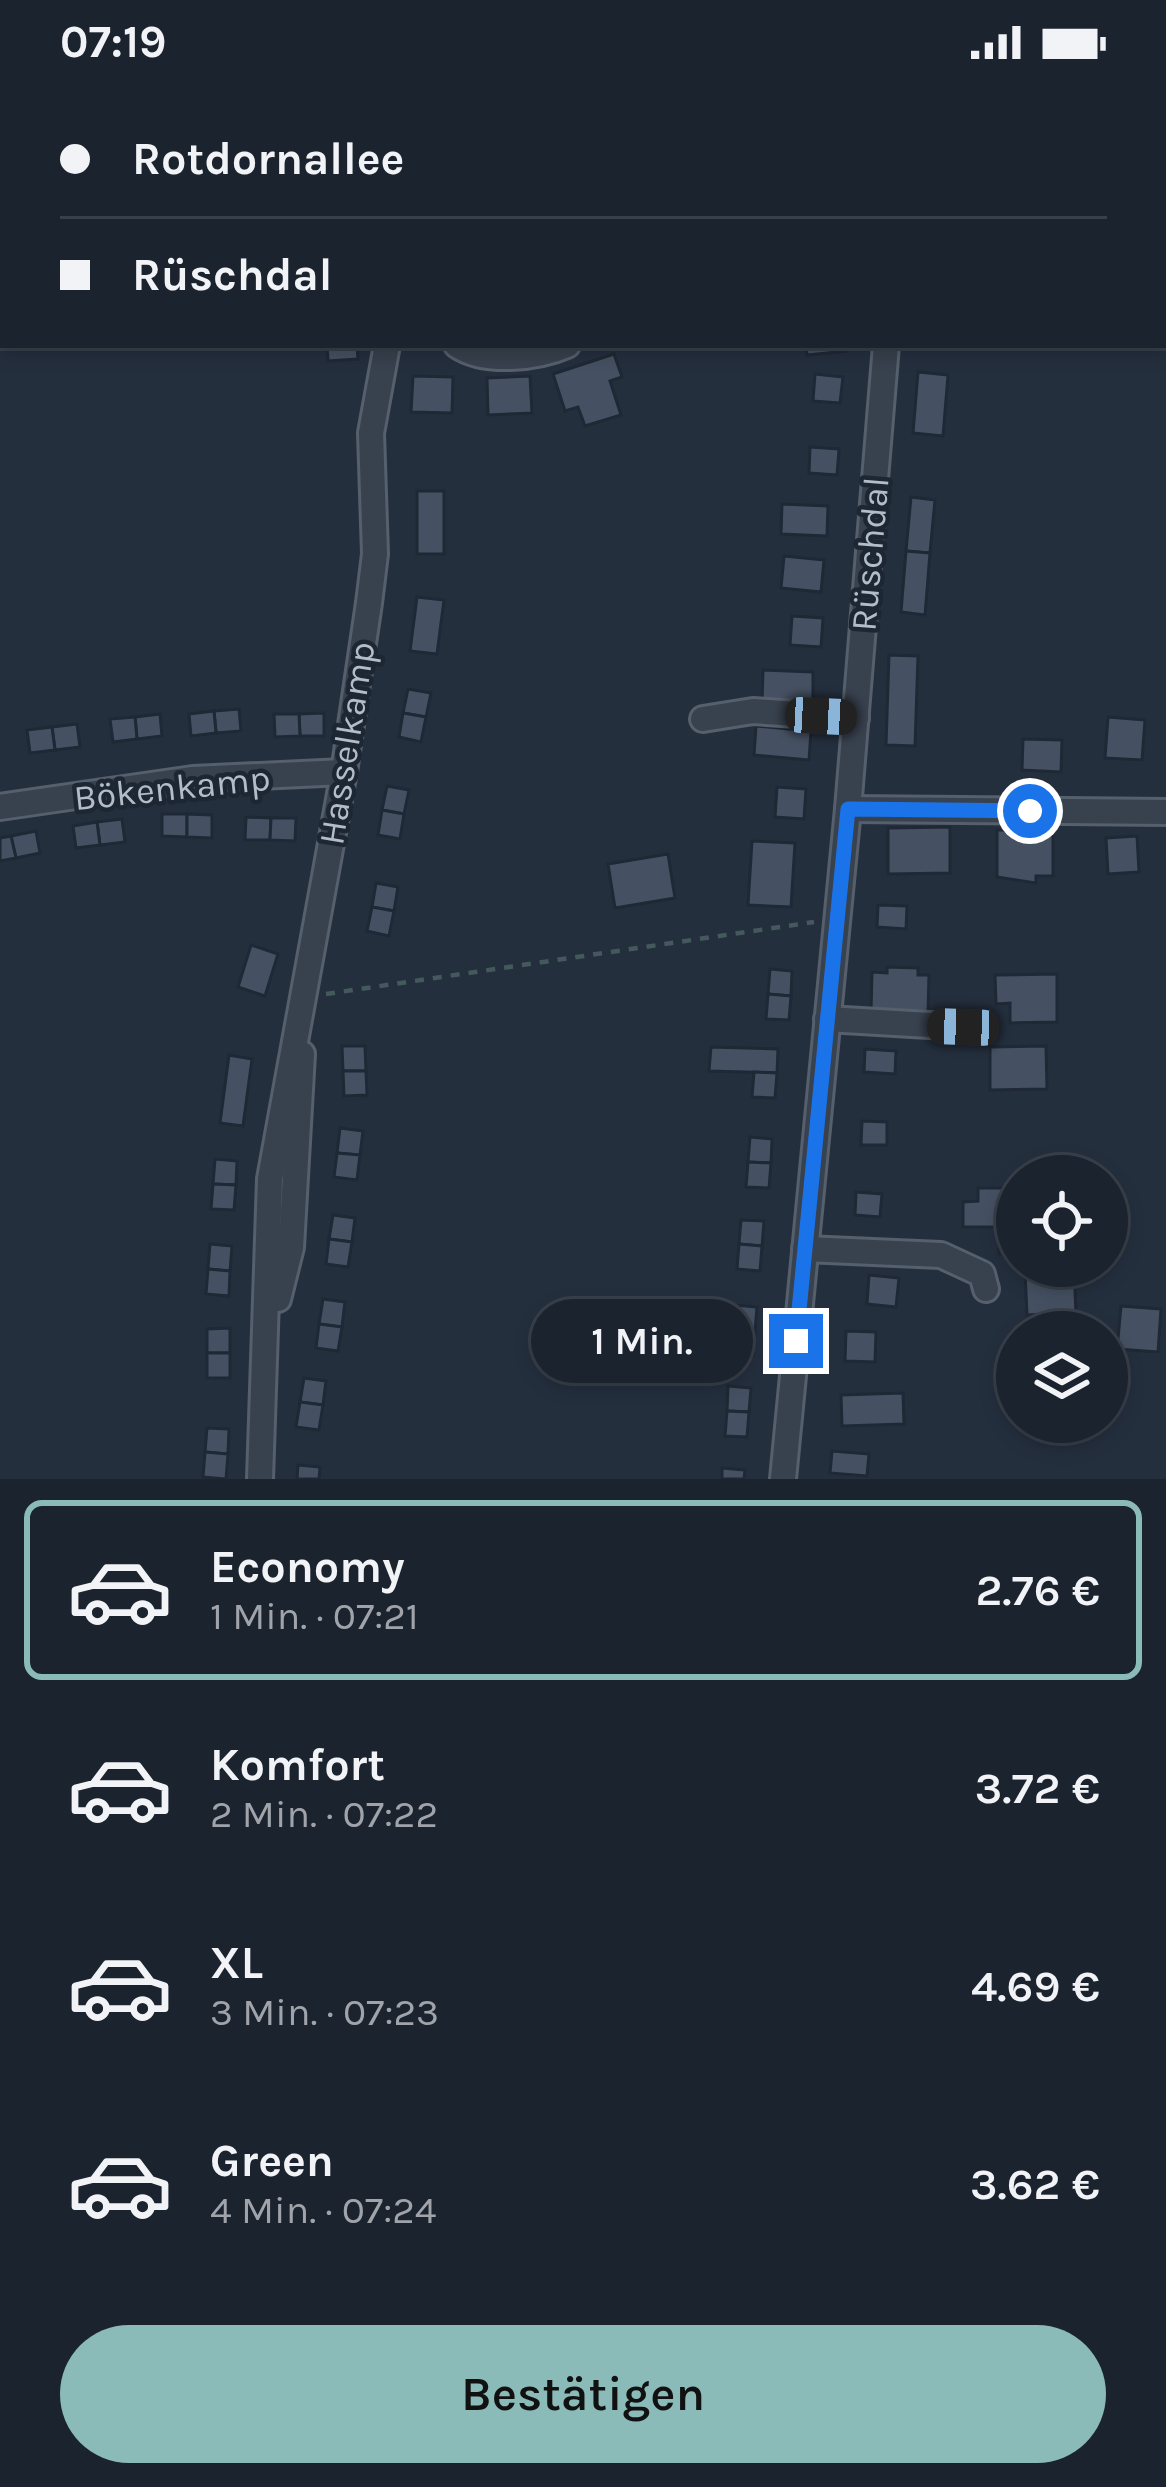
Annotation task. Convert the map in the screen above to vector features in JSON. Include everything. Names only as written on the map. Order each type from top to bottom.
[{"type":"street","name":"Hasselkamp","points":[[260,1479],[270,1179],[299,998],[344,772],[375,554],[371,433],[385,348]]},
{"type":"street","points":[[461,348],[468,353],[505,356],[550,348]]},
{"type":"street","name":"Rüschdal","points":[[783,1479],[848,809],[886,348]]},
{"type":"street","points":[[703,719],[753,712],[856,718]]},
{"type":"street","name":"Bökenkamp","points":[[0,807],[193,779],[344,772]]},
{"type":"street","points":[[848,809],[1166,812]]},
{"type":"street","points":[[827,1019],[963,1027]]},
{"type":"street","points":[[805,1249],[941,1255],[982,1274],[986,1289]]},
{"type":"path","points":[[299,998],[837,919]]},
{"type":"building","points":[[327,348],[357,348],[358,359],[328,361]]},
{"type":"building","points":[[806,348],[847,351],[807,355]]},
{"type":"building","points":[[614,354],[622,377],[610,381],[621,415],[585,426],[578,407],[565,411],[553,374]]},
{"type":"building","points":[[918,372],[948,375],[943,436],[913,433]]},
{"type":"building","points":[[815,374],[843,377],[840,403],[813,401]]},
{"type":"building","points":[[413,376],[453,377],[452,413],[411,412]]},
{"type":"building","points":[[530,376],[532,413],[488,415],[487,378]]},
{"type":"building","points":[[810,447],[839,449],[837,475],[809,473]]},
{"type":"building","points":[[417,491],[444,491],[444,554],[417,554]]},
{"type":"building","points":[[911,497],[935,500],[930,553],[906,551]]},
{"type":"building","points":[[782,504],[828,506],[827,536],[781,534]]},
{"type":"building","points":[[906,551],[930,553],[925,615],[901,612]]},
{"type":"building","points":[[784,556],[824,560],[821,592],[781,588]]},
{"type":"building","points":[[417,597],[444,600],[437,654],[410,651]]},
{"type":"building","points":[[792,616],[823,618],[821,647],[790,645]]},
{"type":"building","points":[[889,655],[918,656],[915,746],[886,745]]},
{"type":"building","points":[[763,670],[813,672],[813,703],[762,701]]},
{"type":"building","points":[[408,689],[431,693],[426,717],[403,713]]},
{"type":"building","points":[[239,709],[241,731],[216,733],[214,711]]},
{"type":"building","points":[[214,711],[216,733],[191,736],[189,714]]},
{"type":"building","points":[[324,713],[324,736],[300,736],[299,714]]},
{"type":"building","points":[[403,713],[426,717],[421,742],[399,737]]},
{"type":"building","points":[[160,714],[162,736],[137,739],[135,717]]},
{"type":"building","points":[[274,714],[299,714],[300,736],[275,737]]},
{"type":"building","points":[[135,717],[137,739],[113,742],[110,719]]},
{"type":"building","points":[[1108,717],[1145,720],[1142,760],[1105,758]]},
{"type":"building","points":[[77,724],[80,747],[55,750],[52,727]]},
{"type":"building","points":[[756,726],[811,731],[809,760],[754,755]]},
{"type":"building","points":[[52,727],[55,750],[30,753],[27,730]]},
{"type":"building","points":[[1023,739],[1062,740],[1061,772],[1022,770]]},
{"type":"building","points":[[387,786],[409,790],[404,814],[382,810]]},
{"type":"building","points":[[777,787],[806,789],[804,819],[775,817]]},
{"type":"building","points":[[382,810],[404,814],[400,839],[378,835]]},
{"type":"building","points":[[162,814],[187,814],[187,837],[162,836]]},
{"type":"building","points":[[187,814],[212,815],[212,838],[187,837]]},
{"type":"building","points":[[246,817],[271,818],[270,840],[245,840]]},
{"type":"building","points":[[271,818],[296,818],[295,841],[270,840]]},
{"type":"building","points":[[122,819],[125,842],[100,845],[97,822]]},
{"type":"building","points":[[97,822],[100,845],[76,848],[73,826]]},
{"type":"building","points":[[950,827],[950,873],[888,874],[888,828]]},
{"type":"building","points":[[997,830],[1053,830],[1053,876],[1036,876],[1036,883],[997,877]]},
{"type":"building","points":[[36,831],[40,853],[16,858],[11,836]]},
{"type":"building","points":[[11,836],[16,858],[0,861],[0,838]]},
{"type":"building","points":[[1137,836],[1139,872],[1108,874],[1106,838]]},
{"type":"building","points":[[752,841],[795,843],[791,907],[748,905]]},
{"type":"building","points":[[668,854],[675,898],[615,908],[608,864]]},
{"type":"building","points":[[376,883],[398,887],[394,911],[372,907]]},
{"type":"building","points":[[878,905],[907,906],[906,929],[877,927]]},
{"type":"building","points":[[372,907],[394,911],[389,936],[367,931]]},
{"type":"building","points":[[251,945],[278,954],[265,996],[238,987]]},
{"type":"building","points":[[887,967],[918,968],[918,975],[929,975],[928,1013],[871,1011],[872,972],[887,973]]},
{"type":"building","points":[[770,969],[792,971],[791,996],[768,994]]},
{"type":"building","points":[[1057,974],[1057,1022],[1010,1023],[1010,1003],[996,1004],[995,975]]},
{"type":"building","points":[[768,994],[791,996],[789,1020],[766,1019]]},
{"type":"building","points":[[342,1046],[365,1046],[366,1071],[343,1071]]},
{"type":"building","points":[[1046,1046],[1047,1089],[990,1090],[990,1047]]},
{"type":"building","points":[[711,1047],[778,1049],[777,1073],[709,1071]]},
{"type":"building","points":[[865,1049],[896,1051],[895,1074],[864,1072]]},
{"type":"building","points":[[229,1055],[252,1059],[243,1126],[220,1123]]},
{"type":"building","points":[[343,1071],[366,1071],[367,1095],[344,1096]]},
{"type":"building","points":[[754,1072],[777,1073],[775,1098],[752,1097]]},
{"type":"building","points":[[862,1121],[887,1122],[887,1145],[861,1145]]},
{"type":"building","points":[[340,1128],[363,1131],[360,1155],[337,1153]]},
{"type":"building","points":[[750,1137],[772,1139],[771,1163],[748,1162]]},
{"type":"building","points":[[337,1153],[360,1155],[357,1180],[334,1177]]},
{"type":"building","points":[[215,1159],[237,1161],[236,1185],[213,1184]]},
{"type":"building","points":[[748,1162],[771,1163],[769,1188],[746,1187]]},
{"type":"building","points":[[213,1184],[236,1185],[234,1210],[211,1209]]},
{"type":"building","points":[[978,1188],[996,1188],[996,1227],[963,1227],[963,1202],[978,1201]]},
{"type":"building","points":[[856,1192],[882,1194],[880,1217],[855,1215]]},
{"type":"building","points":[[333,1215],[355,1218],[352,1242],[329,1239]]},
{"type":"building","points":[[741,1220],[764,1221],[762,1246],[739,1244]]},
{"type":"building","points":[[329,1239],[352,1242],[348,1267],[326,1264]]},
{"type":"building","points":[[210,1244],[232,1246],[230,1271],[208,1269]]},
{"type":"building","points":[[739,1244],[762,1246],[760,1271],[737,1269]]},
{"type":"building","points":[[208,1269],[230,1271],[229,1296],[206,1294]]},
{"type":"building","points":[[869,1275],[899,1278],[896,1307],[867,1304]]},
{"type":"building","points":[[1026,1287],[1075,1287],[1076,1311],[1027,1311]]},
{"type":"building","points":[[323,1299],[345,1302],[342,1327],[319,1324]]},
{"type":"building","points":[[734,1305],[757,1307],[755,1332],[733,1330]]},
{"type":"building","points":[[1121,1306],[1161,1309],[1158,1352],[1128,1350],[1128,1311],[1121,1311]]},
{"type":"building","points":[[319,1324],[342,1327],[338,1351],[316,1348]]},
{"type":"building","points":[[230,1328],[230,1353],[207,1353],[207,1329]]},
{"type":"building","points":[[733,1330],[755,1332],[753,1356],[731,1354]]},
{"type":"building","points":[[846,1331],[876,1332],[875,1362],[845,1361]]},
{"type":"building","points":[[207,1353],[230,1353],[230,1378],[207,1378]]},
{"type":"building","points":[[304,1378],[326,1381],[323,1405],[300,1402]]},
{"type":"building","points":[[728,1386],[751,1388],[749,1412],[727,1411]]},
{"type":"building","points":[[903,1393],[904,1424],[842,1426],[841,1395]]},
{"type":"building","points":[[300,1402],[323,1405],[319,1430],[296,1427]]},
{"type":"building","points":[[727,1411],[749,1412],[747,1437],[725,1436]]},
{"type":"building","points":[[207,1428],[229,1429],[228,1454],[205,1452]]},
{"type":"building","points":[[832,1451],[869,1454],[867,1476],[830,1473]]},
{"type":"building","points":[[205,1452],[228,1454],[226,1479],[203,1477]]},
{"type":"building","points":[[298,1465],[320,1467],[319,1479],[297,1479]]},
{"type":"building","points":[[722,1468],[745,1470],[744,1479],[722,1479]]},
{"type":"route","points":[[796,1341],[848,809],[1030,811]]}]
